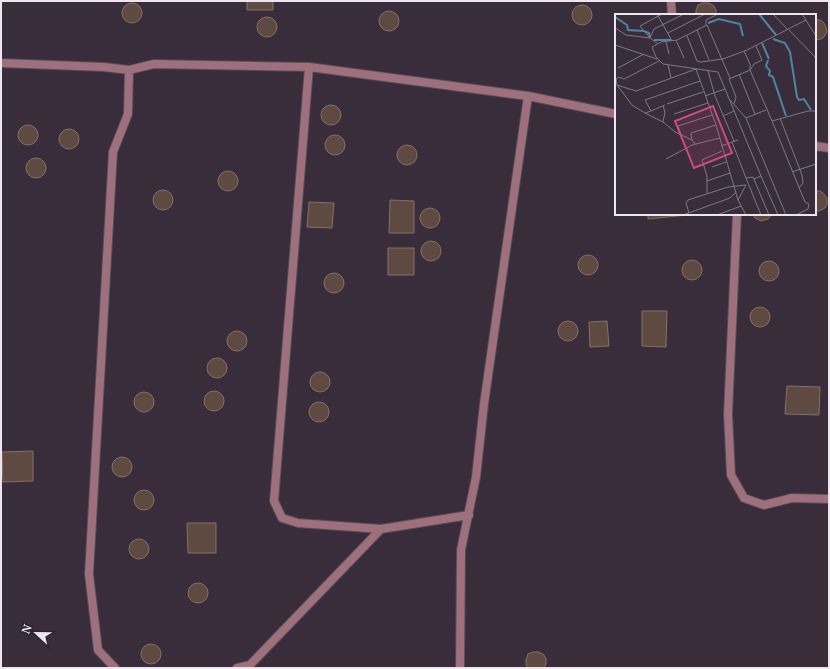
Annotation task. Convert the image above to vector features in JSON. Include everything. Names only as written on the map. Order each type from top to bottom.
[{"type":"street","points":[[671,1],[672,14]]},
{"type":"street","points":[[1,63],[104,67],[129,70],[154,64],[309,67],[528,96],[615,114]]},
{"type":"street","points":[[309,67],[274,501],[282,518],[298,523],[381,530],[469,514]]},
{"type":"street","points":[[115,668],[98,650],[89,574],[113,152],[128,114],[129,70]]},
{"type":"street","points":[[460,668],[461,550],[476,477],[484,404],[528,96]]},
{"type":"street","points":[[816,146],[829,148]]},
{"type":"street","points":[[737,215],[728,414],[731,475],[744,498],[764,505],[792,498],[829,499]]},
{"type":"street","points":[[237,668],[248,667],[381,530]]},
{"type":"building","points":[[247,1],[273,1],[273,10],[247,10]]},
{"type":"building","points":[[132,3],[139,6],[142,13],[139,20],[132,23],[125,20],[122,13],[125,6]]},
{"type":"building","points":[[709,3],[714,6],[716,14],[696,14],[698,5]]},
{"type":"building","points":[[582,5],[589,8],[592,15],[589,22],[582,25],[575,22],[572,15],[575,8]]},
{"type":"building","points":[[389,11],[396,14],[399,21],[396,28],[389,31],[382,28],[379,21],[382,14]]},
{"type":"building","points":[[267,17],[274,20],[277,27],[274,34],[267,37],[260,34],[257,27],[260,20]]},
{"type":"building","points":[[816,20],[820,20],[826,27],[827,32],[821,39],[816,40]]},
{"type":"building","points":[[331,105],[338,108],[341,115],[338,122],[331,125],[324,122],[321,115],[324,108]]},
{"type":"building","points":[[28,125],[35,128],[38,135],[35,142],[28,145],[21,142],[18,135],[21,128]]},
{"type":"building","points":[[69,129],[76,132],[79,139],[76,146],[69,149],[62,146],[59,139],[62,132]]},
{"type":"building","points":[[335,135],[342,138],[345,145],[342,152],[335,155],[328,152],[325,145],[328,138]]},
{"type":"building","points":[[407,145],[414,148],[417,155],[414,162],[407,165],[400,162],[397,155],[400,148]]},
{"type":"building","points":[[36,158],[43,161],[46,168],[43,175],[36,178],[29,175],[26,168],[29,161]]},
{"type":"building","points":[[228,171],[235,174],[238,181],[235,188],[228,191],[221,188],[218,181],[221,174]]},
{"type":"building","points":[[163,190],[170,193],[173,200],[170,207],[163,210],[156,207],[153,200],[156,193]]},
{"type":"building","points":[[816,191],[820,191],[827,198],[827,205],[819,211],[816,211]]},
{"type":"building","points":[[390,200],[414,201],[414,233],[389,233]]},
{"type":"building","points":[[309,202],[334,203],[332,228],[307,227]]},
{"type":"building","points":[[430,208],[437,211],[440,218],[437,225],[430,228],[423,225],[420,218],[423,211]]},
{"type":"building","points":[[648,215],[687,215],[648,219]]},
{"type":"building","points":[[754,215],[771,215],[768,219],[761,221],[755,218]]},
{"type":"building","points":[[431,241],[438,244],[441,251],[438,258],[431,261],[424,258],[421,251],[424,244]]},
{"type":"building","points":[[388,248],[414,248],[414,275],[388,275]]},
{"type":"building","points":[[588,255],[595,258],[598,265],[595,272],[588,275],[581,272],[578,265],[581,258]]},
{"type":"building","points":[[692,260],[699,263],[702,270],[699,277],[692,280],[685,277],[682,270],[685,263]]},
{"type":"building","points":[[769,261],[776,264],[779,271],[776,278],[769,281],[762,278],[759,271],[762,264]]},
{"type":"building","points":[[334,273],[341,276],[344,283],[341,290],[334,293],[327,290],[324,283],[327,276]]},
{"type":"building","points":[[760,307],[767,310],[770,317],[767,324],[760,327],[753,324],[750,317],[753,310]]},
{"type":"building","points":[[642,311],[667,311],[666,347],[642,346]]},
{"type":"building","points":[[568,321],[575,324],[578,331],[575,338],[568,341],[561,338],[558,331],[561,324]]},
{"type":"building","points":[[607,321],[609,346],[590,347],[589,322]]},
{"type":"building","points":[[237,331],[244,334],[247,341],[244,348],[237,351],[230,348],[227,341],[230,334]]},
{"type":"building","points":[[217,358],[224,361],[227,368],[224,375],[217,378],[210,375],[207,368],[210,361]]},
{"type":"building","points":[[320,372],[327,375],[330,382],[327,389],[320,392],[313,389],[310,382],[313,375]]},
{"type":"building","points":[[787,386],[820,387],[819,415],[785,414]]},
{"type":"building","points":[[214,391],[221,394],[224,401],[221,408],[214,411],[207,408],[204,401],[207,394]]},
{"type":"building","points":[[144,392],[151,395],[154,402],[151,409],[144,412],[137,409],[134,402],[137,395]]},
{"type":"building","points":[[319,402],[326,405],[329,412],[326,419],[319,422],[312,419],[309,412],[312,405]]},
{"type":"building","points":[[33,451],[33,481],[3,482],[2,452]]},
{"type":"building","points":[[122,457],[129,460],[132,467],[129,474],[122,477],[115,474],[112,467],[115,460]]},
{"type":"building","points":[[144,490],[151,493],[154,500],[151,507],[144,510],[137,507],[134,500],[137,493]]},
{"type":"building","points":[[187,523],[216,523],[216,553],[188,553]]},
{"type":"building","points":[[139,539],[146,542],[149,549],[146,556],[139,559],[132,556],[129,549],[132,542]]},
{"type":"building","points":[[198,583],[205,586],[208,593],[205,600],[198,603],[191,600],[188,593],[191,586]]},
{"type":"building","points":[[151,644],[158,647],[161,654],[158,661],[151,664],[144,661],[141,654],[144,647]]},
{"type":"building","points":[[539,652],[544,655],[546,664],[544,668],[528,668],[526,665],[526,660],[528,654]]}]
